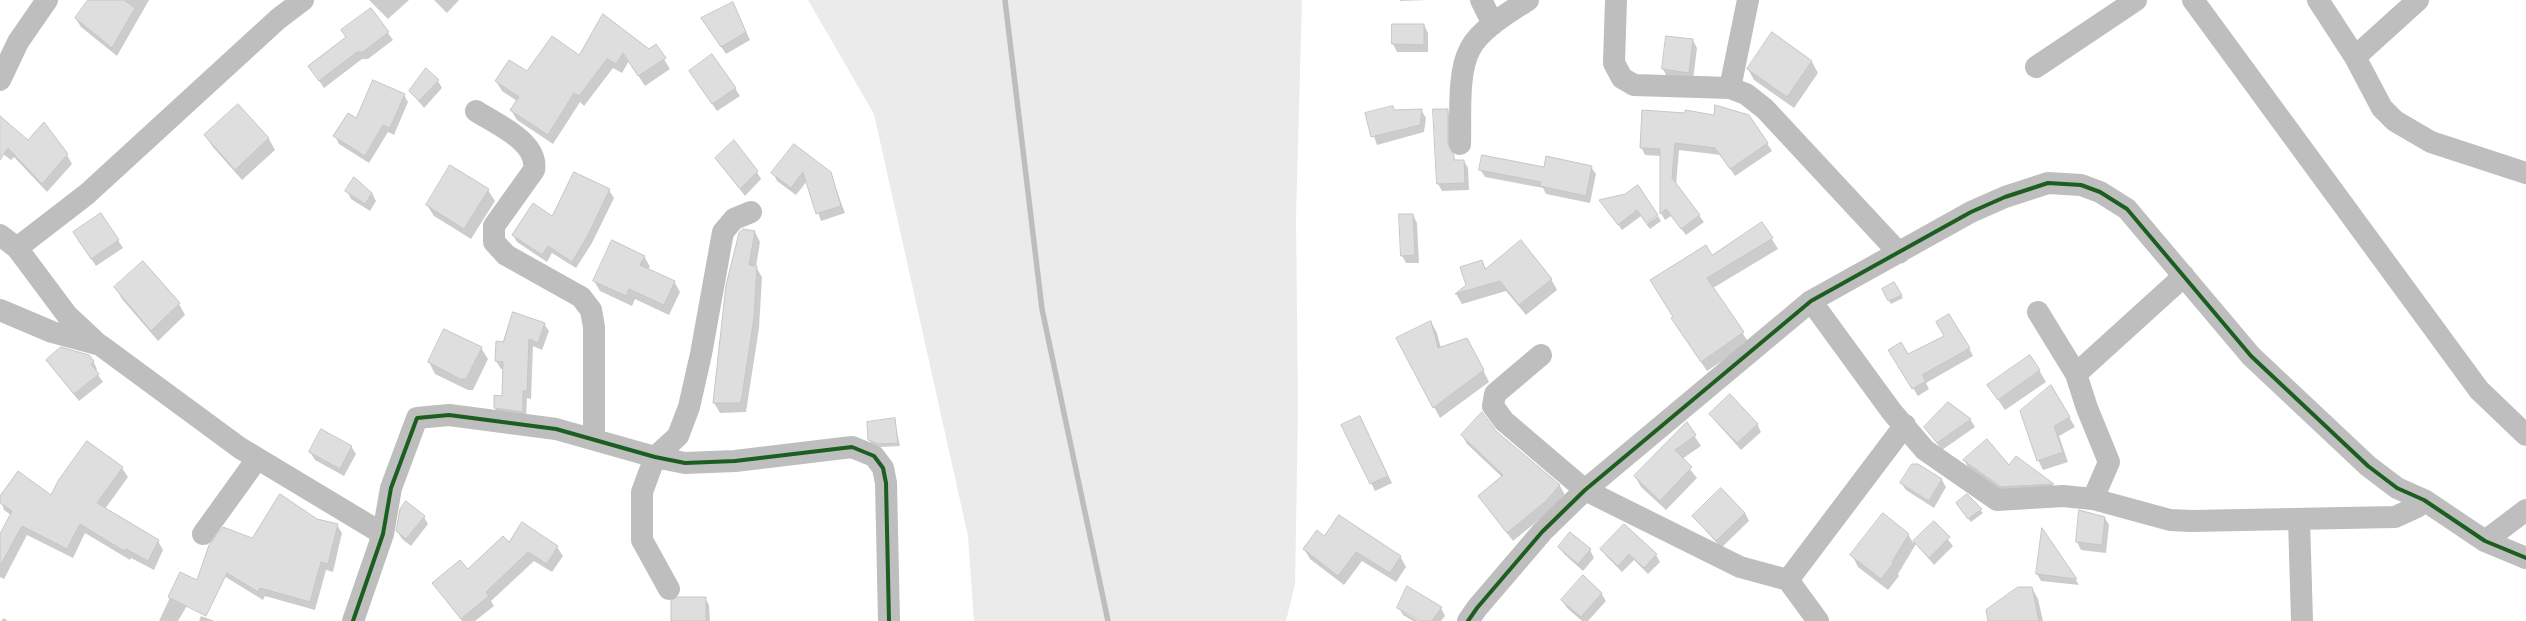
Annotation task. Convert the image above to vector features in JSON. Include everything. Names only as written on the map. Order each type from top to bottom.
[{"type":"street","points":[[0,80],[18,42],[47,0]]},
{"type":"street","points":[[17,248],[87,194],[278,19],[303,0]]},
{"type":"street","points":[[1481,0],[1493,24]]},
{"type":"street","points":[[1460,144],[1463,67],[1470,48],[1493,24],[1528,0]]},
{"type":"street","points":[[1616,0],[1614,63],[1622,78],[1634,85],[1730,88],[1746,94],[1765,109],[1899,253]]},
{"type":"street","points":[[1730,88],[1748,0]]},
{"type":"street","points":[[2036,66],[2136,0]]},
{"type":"street","points":[[2193,0],[2479,390],[2526,435]]},
{"type":"street","points":[[2318,0],[2356,57],[2382,108],[2395,121],[2431,142],[2526,173]]},
{"type":"street","points":[[2356,57],[2418,0]]},
{"type":"street","points":[[476,111],[528,146],[536,161],[534,170],[494,226],[494,242],[506,255],[581,298],[591,310],[594,327],[594,438]]},
{"type":"street","points":[[1468,621],[1477,608],[1542,532],[1585,490],[1811,301],[1971,212],[2005,197],[2048,183],[2081,185],[2100,192],[2127,209],[2251,356],[2368,466],[2397,488],[2424,500],[2485,541],[2526,558]]},
{"type":"street","points":[[669,589],[642,540],[642,492],[655,457],[678,436],[689,407],[705,338],[723,232],[734,219],[752,212]]},
{"type":"street","points":[[0,235],[17,248],[67,314],[100,345],[257,459],[383,534]]},
{"type":"street","points":[[2076,374],[2184,276]]},
{"type":"street","points":[[1811,301],[1892,412],[1905,425],[1925,450],[1996,500],[2062,496],[2093,499],[2170,520],[2395,517],[2416,507],[2424,500]]},
{"type":"street","points":[[0,310],[52,332],[100,345]]},
{"type":"street","points":[[2038,312],[2076,374],[2087,408],[2109,462],[2093,499]]},
{"type":"street","points":[[1542,355],[1495,394],[1493,406],[1504,421],[1585,490],[1740,567],[1788,580],[1818,621]]},
{"type":"street","points":[[352,621],[383,534],[391,488],[417,418],[449,415],[556,429],[594,438],[655,457],[685,463],[735,462],[852,447],[874,456],[884,468],[886,483],[889,621]]},
{"type":"street","points":[[1788,580],[1905,425]]},
{"type":"street","points":[[203,534],[257,459]]},
{"type":"street","points":[[2485,541],[2526,510]]},
{"type":"street","points":[[2299,519],[2302,621]]},
{"type":"shaded area","points":[[808,0],[1302,0],[1296,218],[1298,409],[1295,585],[1286,621],[974,621],[968,536],[874,114]]},
{"type":"building","points":[[88,0],[124,0],[135,8],[112,48],[75,18]]},
{"type":"building","points":[[733,2],[746,32],[721,47],[701,18]]},
{"type":"building","points":[[371,8],[389,32],[363,52],[357,52],[319,81],[308,66],[346,37],[341,30]]},
{"type":"building","points":[[603,14],[649,49],[656,44],[666,58],[638,76],[623,53],[616,64],[607,59],[579,96],[574,93],[548,135],[510,110],[519,97],[495,81],[509,60],[527,71],[552,36],[579,55]]},
{"type":"building","points":[[1392,24],[1424,24],[1424,45],[1392,44]]},
{"type":"building","points":[[1772,32],[1812,61],[1787,97],[1747,69]]},
{"type":"building","points":[[1666,36],[1693,39],[1689,73],[1662,69]]},
{"type":"building","points":[[712,54],[736,88],[712,104],[689,71]]},
{"type":"building","points":[[426,68],[439,80],[419,101],[409,91]]},
{"type":"building","points":[[373,80],[405,94],[390,128],[383,125],[365,156],[333,136],[348,113],[356,118]]},
{"type":"building","points":[[238,104],[269,138],[235,170],[204,135]]},
{"type":"building","points":[[1715,105],[1749,115],[1768,143],[1730,169],[1715,148],[1675,143],[1672,178],[1700,215],[1681,229],[1666,209],[1660,214],[1660,149],[1640,148],[1642,110],[1685,113],[1685,110],[1714,115]]},
{"type":"building","points":[[1393,106],[1394,110],[1422,109],[1420,125],[1371,137],[1365,113]]},
{"type":"building","points":[[1433,109],[1448,109],[1448,144],[1454,155],[1454,160],[1464,160],[1465,183],[1437,184]]},
{"type":"building","points":[[0,116],[28,140],[44,122],[68,154],[42,184],[8,148],[0,160]]},
{"type":"building","points":[[734,140],[758,171],[740,189],[715,158]]},
{"type":"building","points":[[794,144],[831,172],[841,206],[816,214],[803,172],[791,188],[771,173]]},
{"type":"building","points":[[1482,155],[1544,167],[1546,156],[1592,166],[1586,196],[1540,186],[1541,182],[1479,170]]},
{"type":"building","points":[[450,165],[489,189],[464,229],[426,205]]},
{"type":"building","points":[[574,172],[610,189],[588,235],[572,262],[548,246],[542,255],[512,235],[533,203],[552,216]]},
{"type":"building","points":[[354,177],[372,193],[365,204],[345,191]]},
{"type":"building","points":[[1638,185],[1658,215],[1646,223],[1637,210],[1618,225],[1599,200],[1625,194]]},
{"type":"building","points":[[101,213],[119,240],[91,259],[73,232]]},
{"type":"building","points":[[1399,214],[1413,214],[1415,255],[1401,256]]},
{"type":"building","points":[[1762,222],[1773,238],[1707,278],[1744,332],[1701,362],[1671,318],[1673,317],[1650,280],[1706,245],[1712,255]]},
{"type":"building","points":[[743,229],[755,231],[749,265],[757,266],[754,318],[741,403],[713,403],[726,285],[739,233]]},
{"type":"building","points":[[612,240],[645,256],[640,265],[675,281],[664,305],[629,289],[626,296],[593,281]]},
{"type":"building","points":[[1521,240],[1552,279],[1519,305],[1500,281],[1455,294],[1466,285],[1460,267],[1482,260],[1485,269]]},
{"type":"building","points":[[143,261],[180,303],[151,331],[114,287]]},
{"type":"building","points":[[1894,282],[1902,295],[1888,301],[1882,289]]},
{"type":"building","points":[[513,312],[545,323],[538,343],[529,339],[527,391],[523,391],[523,412],[494,408],[494,395],[502,396],[503,362],[495,361],[496,341],[503,342]]},
{"type":"building","points":[[1949,314],[1970,348],[1922,375],[1926,381],[1912,389],[1888,350],[1901,342],[1908,354],[1944,336],[1936,322]]},
{"type":"building","points":[[1431,321],[1438,348],[1467,338],[1484,370],[1433,408],[1396,338]]},
{"type":"building","points":[[444,329],[482,347],[466,379],[460,379],[428,362]]},
{"type":"building","points":[[61,347],[89,355],[94,361],[91,364],[99,374],[74,394],[46,360]]},
{"type":"building","points":[[2030,355],[2040,370],[1998,400],[1987,385]]},
{"type":"building","points":[[2051,385],[2070,417],[2054,426],[2063,452],[2037,461],[2020,411]]},
{"type":"building","points":[[1730,394],[1758,424],[1737,443],[1709,414]]},
{"type":"building","points":[[1948,402],[1971,419],[1937,443],[1924,427]]},
{"type":"building","points":[[1482,412],[1496,431],[1560,485],[1546,501],[1507,533],[1478,496],[1503,475],[1461,435]]},
{"type":"building","points":[[1360,416],[1388,476],[1370,484],[1341,425]]},
{"type":"building","points":[[895,418],[898,443],[878,444],[868,440],[867,422]]},
{"type":"building","points":[[1687,422],[1696,435],[1675,450],[1692,467],[1660,501],[1634,476]]},
{"type":"building","points":[[321,429],[352,446],[340,469],[309,452]]},
{"type":"building","points":[[1987,439],[2009,465],[2016,456],[2054,484],[2001,487],[1963,460]]},
{"type":"building","points":[[87,441],[123,467],[97,503],[159,540],[148,561],[126,549],[124,551],[80,524],[67,549],[22,526],[0,566],[0,534],[12,511],[0,503],[0,496],[18,471],[51,495],[58,481]]},
{"type":"building","points":[[1912,464],[1918,464],[1942,479],[1929,501],[1900,483]]},
{"type":"building","points":[[1721,488],[1745,513],[1716,541],[1692,516]]},
{"type":"building","points":[[280,494],[317,519],[338,524],[328,564],[321,562],[310,602],[260,588],[258,592],[227,573],[206,616],[168,597],[180,572],[197,580],[209,545],[223,527],[252,538]]},
{"type":"building","points":[[1967,494],[1982,509],[1968,519],[1956,503]]},
{"type":"building","points":[[406,501],[425,516],[406,539],[396,531],[400,509]]},
{"type":"building","points":[[2079,510],[2105,517],[2102,545],[2076,542]]},
{"type":"building","points":[[1883,513],[1909,534],[1892,562],[1893,564],[1881,579],[1850,555]]},
{"type":"building","points":[[1339,515],[1401,556],[1390,573],[1356,552],[1338,576],[1303,549],[1317,530],[1324,536]]},
{"type":"building","points":[[1934,521],[1950,537],[1929,558],[1913,541]]},
{"type":"building","points":[[522,522],[558,546],[547,564],[528,552],[486,592],[489,596],[461,619],[432,583],[460,560],[468,569],[503,536],[509,542]]},
{"type":"building","points":[[1624,524],[1657,554],[1644,568],[1629,554],[1618,566],[1600,549]]},
{"type":"building","points":[[2042,528],[2077,579],[2036,574]]},
{"type":"building","points":[[1570,532],[1591,549],[1578,564],[1558,547]]},
{"type":"building","points":[[1583,575],[1602,593],[1581,617],[1561,600]]},
{"type":"building","points":[[1407,586],[1442,607],[1432,621],[1421,621],[1397,608]]},
{"type":"building","points":[[2018,587],[2032,587],[2039,621],[1988,621],[1986,610]]},
{"type":"building","points":[[678,597],[706,597],[706,621],[671,621],[671,601]]},
{"type":"waterway","points":[[1005,0],[1042,309],[1108,621]]},
{"type":"cycle path","points":[[1468,621],[1477,608],[1542,532],[1585,490],[1811,301],[1971,212],[2005,197],[2048,183],[2081,185],[2100,192],[2127,209],[2251,356],[2368,466],[2397,488],[2424,500],[2485,541],[2526,558]]},
{"type":"cycle path","points":[[353,621],[383,534],[391,488],[417,418],[449,415],[556,429],[655,457],[685,463],[735,461],[852,447],[874,456],[883,468],[886,483],[889,621]]}]
